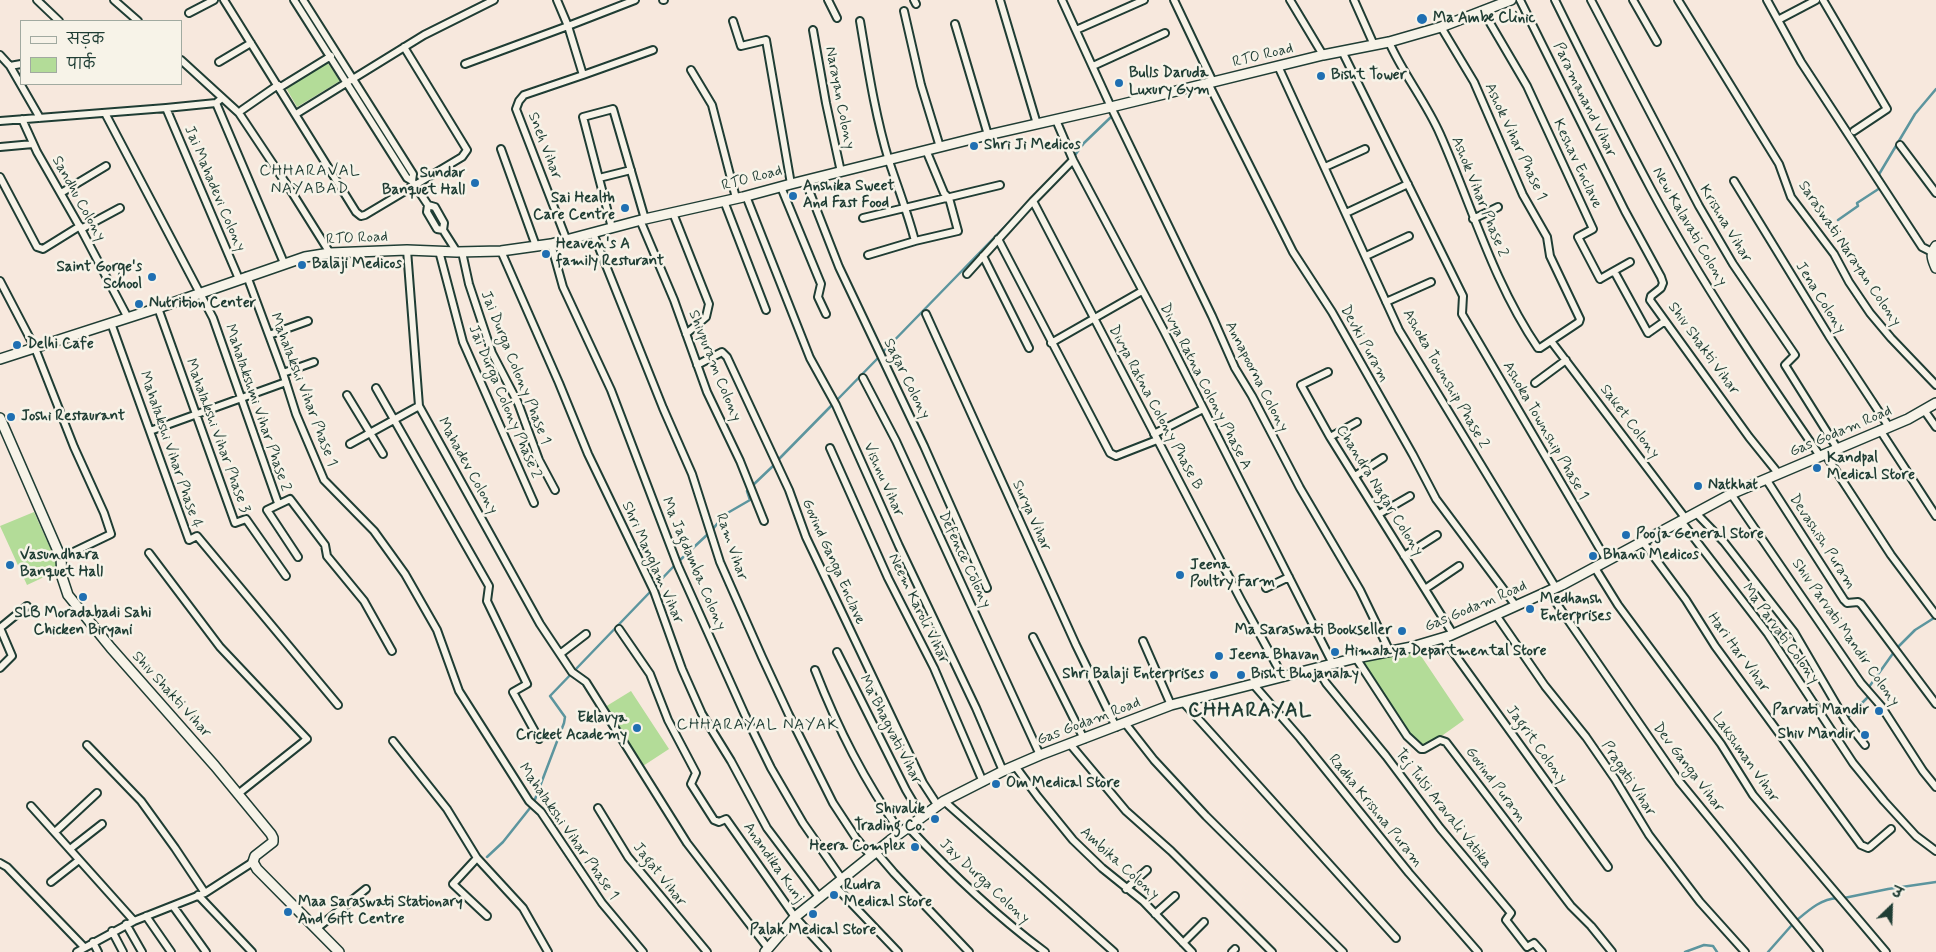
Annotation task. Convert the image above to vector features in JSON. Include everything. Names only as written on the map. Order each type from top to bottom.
[{"type":"street","points":[[37,0],[58,20]]},
{"type":"street","points":[[114,0],[137,20]]},
{"type":"street","points":[[190,13],[214,0]]},
{"type":"street","points":[[224,0],[356,212],[361,216],[365,216],[414,182],[462,157],[467,150],[404,47]]},
{"type":"street","points":[[294,0],[407,178],[414,182]]},
{"type":"street","points":[[296,114],[442,25],[486,2],[494,0]]},
{"type":"street","points":[[557,0],[568,26],[583,75],[653,50]]},
{"type":"street","points":[[465,64],[635,0]]},
{"type":"street","points":[[828,0],[837,18]]},
{"type":"street","points":[[1000,0],[1038,124]]},
{"type":"street","name":"Annapoorna Colony","points":[[1062,0],[1235,368],[1252,396],[1300,488],[1360,590],[1390,652]]},
{"type":"street","points":[[1076,30],[1144,0]]},
{"type":"street","points":[[1174,0],[1210,83]]},
{"type":"street","points":[[1290,0],[1323,55]]},
{"type":"street","points":[[1354,0],[1374,45]]},
{"type":"street","name":"RTO Road","points":[[0,359],[158,308],[305,257],[330,253],[407,250],[501,251],[551,244],[988,135],[1112,107],[1323,55],[1389,42],[1441,27],[1488,6],[1511,0]]},
{"type":"street","name":"Paramanand Vihar","points":[[1520,0],[1625,211]]},
{"type":"street","name":"New Kalavati Colony","points":[[1555,0],[1652,191],[1741,338],[1891,555],[1936,615]]},
{"type":"street","name":"Krishna Vihar","points":[[1591,0],[1699,206],[1733,264],[1794,355],[1785,365],[1837,448]]},
{"type":"street","points":[[1633,0],[1657,42]]},
{"type":"street","name":"Saraswati Narayan Colony","points":[[1678,0],[1779,164],[1791,197],[1834,254],[1849,282],[1870,313],[1936,385]]},
{"type":"street","points":[[1767,0],[1801,62],[1922,247],[1934,249],[1932,260],[1936,268]]},
{"type":"street","points":[[1778,20],[1816,0]]},
{"type":"street","points":[[1823,0],[1887,109],[1854,131]]},
{"type":"street","points":[[300,10],[305,3],[413,174],[414,182],[428,205],[427,212],[438,229],[443,230],[459,252]]},
{"type":"street","name":"Keshav Enclave","points":[[1488,6],[1593,229],[1578,237],[1600,279],[1614,271]]},
{"type":"street","points":[[904,11],[922,85],[940,147]]},
{"type":"street","points":[[733,21],[741,46],[766,40],[791,184]]},
{"type":"street","points":[[860,21],[873,94],[889,159],[915,241]]},
{"type":"street","points":[[955,24],[988,135]]},
{"type":"street","name":"Ashok Vihar Phase 1","points":[[1441,27],[1474,82],[1523,194],[1547,237],[1550,256],[1580,319],[1579,322],[1551,341]]},
{"type":"street","name":"Narayan Colony","points":[[813,30],[826,103],[842,172]]},
{"type":"street","points":[[1093,66],[1165,33]]},
{"type":"street","points":[[219,62],[251,42]]},
{"type":"street","name":"Ashok Vihar Phase 2","points":[[1389,42],[1440,133],[1492,266],[1539,349],[1551,341]]},
{"type":"street","points":[[1342,51],[1408,184],[1346,213]]},
{"type":"street","points":[[242,110],[278,86],[336,53]]},
{"type":"street","points":[[0,55],[10,66],[20,83]]},
{"type":"street","points":[[182,61],[239,113],[330,253]]},
{"type":"street","points":[[10,66],[20,64]]},
{"type":"street","name":"Ashoka Township Phase 2","points":[[1278,66],[1399,330],[1552,590]]},
{"type":"street","points":[[691,70],[712,105],[736,198]]},
{"type":"street","name":"Sneh Vihar","points":[[567,240],[516,109],[519,100],[524,95],[583,75]]},
{"type":"street","name":"Devki Puram","points":[[1210,83],[1293,252],[1332,312],[1436,499],[1516,606]]},
{"type":"street","points":[[21,85],[40,118]]},
{"type":"street","points":[[0,121],[216,103],[222,98]]},
{"type":"street","points":[[216,103],[284,263]]},
{"type":"street","name":"Jai Mahadevi Colony","points":[[166,108],[243,278]]},
{"type":"street","name":"Shivpuram Colony","points":[[599,178],[583,116],[613,109],[643,220],[708,392],[740,461],[764,521]]},
{"type":"street","name":"Mahalakshmi Vihar Phase 2","points":[[105,113],[213,318],[278,503]]},
{"type":"street","name":"Sandhu Colony","points":[[22,119],[33,144],[81,227],[128,318]]},
{"type":"street","name":"Divya Ratna Colony Phase A","points":[[1056,120],[1074,160],[1332,664]]},
{"type":"street","points":[[0,147],[33,144]]},
{"type":"street","points":[[1900,145],[1936,193]]},
{"type":"street","points":[[501,149],[536,246]]},
{"type":"street","points":[[1325,167],[1365,149]]},
{"type":"street","points":[[868,255],[958,231],[949,198],[944,193],[926,150]]},
{"type":"street","points":[[967,274],[1033,201],[1074,160]]},
{"type":"street","points":[[61,193],[106,166]]},
{"type":"street","points":[[612,228],[599,178],[631,170]]},
{"type":"street","points":[[0,177],[38,247],[43,249],[81,227],[120,208]]},
{"type":"street","name":"Sagar Colony","points":[[805,180],[839,267],[924,446],[987,588]]},
{"type":"street","name":"Jena Colony","points":[[1734,181],[1885,428],[1936,516]]},
{"type":"street","name":"Ashoka Township Phase 1","points":[[1408,184],[1463,296],[1462,314],[1608,561]]},
{"type":"street","points":[[863,218],[1000,185]]},
{"type":"street","points":[[781,186],[821,284],[818,297],[826,314]]},
{"type":"street","name":"Vishnu Vihar","points":[[746,196],[810,358],[836,405],[899,546],[976,708],[1003,771]]},
{"type":"street","points":[[724,201],[766,310]]},
{"type":"street","name":"Divya Ratna Colony Phase B","points":[[1033,201],[1093,319],[1283,677]]},
{"type":"street","points":[[428,205],[435,207],[444,223],[443,230]]},
{"type":"street","points":[[1474,219],[1498,207]]},
{"type":"street","name":"Shiv Shakti Vihar","points":[[1625,211],[1664,283],[1651,296],[1650,300],[1778,474]]},
{"type":"street","points":[[673,213],[709,304],[706,318],[686,334]]},
{"type":"street","points":[[433,221],[440,216]]},
{"type":"street","name":"Ram Vihar","points":[[593,233],[662,408],[692,474],[720,562],[788,715],[833,803],[856,838],[894,873],[969,952]]},
{"type":"street","points":[[1366,256],[1408,236]]},
{"type":"street","points":[[998,239],[1110,454],[1116,456],[1156,437],[1203,409]]},
{"type":"street","name":"Ma Jagdamba Colony","points":[[551,244],[563,287],[611,390],[678,566],[745,716],[770,768],[798,815],[842,878]]},
{"type":"street","name":"Mahadev Colony","points":[[407,250],[419,406],[540,624],[572,672],[586,682],[687,843],[767,950]]},
{"type":"street","name":"Jai Durga Colony Phase 2","points":[[439,251],[463,342],[534,503]]},
{"type":"street","name":"Shri Manglam Vihar","points":[[501,251],[588,454],[654,591],[682,669],[702,714],[767,828],[819,897]]},
{"type":"street","name":"Jai Durga Colony Phase 1","points":[[459,252],[492,352],[518,403],[539,460],[555,490]]},
{"type":"street","points":[[983,256],[1014,314],[1029,348]]},
{"type":"street","points":[[1630,262],[1614,271],[1647,332],[1665,321]]},
{"type":"street","name":"Mahalakshi Vihar Phase 1","points":[[243,278],[269,336],[296,414],[324,480],[374,531],[405,574],[437,630],[459,691],[490,742],[529,801],[541,812],[602,903],[643,952]]},
{"type":"street","points":[[0,281],[35,348],[111,534],[61,558]]},
{"type":"street","points":[[1386,302],[1431,282]]},
{"type":"street","points":[[1051,343],[1142,291]]},
{"type":"street","name":"Mahalakshi Vihar Phase 3","points":[[158,308],[235,524],[246,518],[286,576]]},
{"type":"street","name":"Surya Vihar","points":[[926,314],[1076,645],[1116,727]]},
{"type":"street","points":[[269,336],[308,321]]},
{"type":"street","name":"Mahalakshi Vihar Phase 4","points":[[111,323],[188,540],[197,536],[338,705]]},
{"type":"street","name":"Saket Colony","points":[[1551,341],[1684,520]]},
{"type":"street","name":"Govind Ganga Enclave","points":[[697,364],[722,352],[727,357],[789,490],[806,537],[842,616],[910,756],[941,803]]},
{"type":"street","points":[[1535,383],[1566,360]]},
{"type":"street","points":[[283,373],[314,362]]},
{"type":"street","name":"Chandra Nagar Colony","points":[[1328,372],[1301,386],[1330,437],[1453,634]]},
{"type":"street","name":"Defence Colony","points":[[863,378],[896,441],[1040,755]]},
{"type":"street","points":[[150,431],[286,382]]},
{"type":"street","points":[[376,388],[489,586],[487,601],[527,684],[513,692],[539,739]]},
{"type":"street","points":[[347,395],[383,454]]},
{"type":"street","name":"Gas Godam Road","points":[[767,950],[795,917],[842,878],[922,817],[941,803],[1003,771],[1171,705],[1443,638],[1552,590],[1731,494],[1885,428],[1936,403]]},
{"type":"street","points":[[350,444],[419,406]]},
{"type":"street","points":[[1924,410],[1936,427]]},
{"type":"street","name":"Shiv Shakti Vihar","points":[[0,418],[61,558],[62,577],[68,595],[111,648],[215,766],[274,838],[273,842],[255,856],[253,862]]},
{"type":"street","points":[[1330,437],[1358,422]]},
{"type":"street","name":"Neem Karoli Vihar","points":[[830,448],[888,578],[934,668],[983,782]]},
{"type":"street","points":[[1355,476],[1383,458]]},
{"type":"street","name":"Devashish Puram","points":[[1766,478],[1844,600],[1847,603],[1858,602],[1860,604],[1936,704]]},
{"type":"street","name":"Shiv Parvati Mandir Colony","points":[[1731,494],[1861,683],[1881,706],[1923,771],[1936,787]]},
{"type":"street","points":[[1379,514],[1410,496]]},
{"type":"street","points":[[298,558],[267,510],[278,503],[290,499],[325,545],[327,556],[364,600],[392,651]]},
{"type":"street","points":[[1696,513],[1724,542],[1794,632],[1846,721],[1865,746]]},
{"type":"street","name":"Ma Parvati Colony","points":[[1684,520],[1768,634],[1854,763],[1884,801],[1916,836],[1936,850]]},
{"type":"street","points":[[1404,556],[1437,535]]},
{"type":"street","name":"Hari Har Vihar","points":[[1643,542],[1686,600],[1715,646],[1861,845],[1870,847],[1891,829]]},
{"type":"street","points":[[149,553],[220,647],[307,739],[238,794]]},
{"type":"street","points":[[1425,589],[1459,566]]},
{"type":"street","name":"Lakshman Vihar","points":[[1595,568],[1618,605],[1721,744],[1753,795],[1886,952]]},
{"type":"street","points":[[1266,588],[1289,577]]},
{"type":"street","name":"Dev Ganga Vihar","points":[[1552,590],[1679,781],[1819,952]]},
{"type":"street","points":[[0,668],[12,656],[0,628],[27,606]]},
{"type":"street","name":"Pragati Vihar","points":[[1496,615],[1545,686],[1586,737],[1615,779],[1649,835],[1700,902],[1745,952]]},
{"type":"street","name":"Anandika Kunj","points":[[619,629],[650,674],[668,720],[696,773],[691,784],[714,820],[719,822],[726,819],[795,917]]},
{"type":"street","points":[[560,654],[586,634]]},
{"type":"street","points":[[1033,637],[1084,739]]},
{"type":"street","name":"Jagrit Colony","points":[[1443,638],[1608,867]]},
{"type":"street","points":[[1143,641],[1171,705]]},
{"type":"street","name":"Ma Bhagvati Vihar","points":[[837,652],[906,790],[922,817]]},
{"type":"street","name":"Govind Puram","points":[[1356,658],[1407,736],[1420,749],[1424,749],[1440,740],[1446,742],[1571,906],[1591,926],[1612,952]]},
{"type":"street","name":"Tej Tulsi Aravali Vatika","points":[[1317,668],[1326,683],[1386,756],[1440,828],[1511,913],[1506,920],[1527,947],[1534,943],[1542,952]]},
{"type":"street","points":[[815,670],[831,712],[856,764],[901,834]]},
{"type":"street","name":"Radha Krishna Puram","points":[[1253,684],[1300,738],[1410,874],[1478,952]]},
{"type":"street","points":[[1183,702],[1396,938]]},
{"type":"street","points":[[1125,723],[1154,760],[1206,816],[1343,952]]},
{"type":"street","points":[[394,741],[447,809],[477,858],[523,908],[548,952]]},
{"type":"street","points":[[1070,744],[1126,810],[1171,851],[1272,952]]},
{"type":"street","points":[[87,745],[140,801],[176,848],[202,894],[252,952]]},
{"type":"street","name":"Ambika Colony","points":[[1015,766],[1073,840],[1126,889],[1143,901],[1192,952]]},
{"type":"street","points":[[55,832],[97,793]]},
{"type":"street","points":[[941,803],[1114,952]]},
{"type":"street","points":[[31,806],[134,921]]},
{"type":"street","name":"Jagat Vihar","points":[[598,808],[628,857],[707,952]]},
{"type":"street","points":[[70,849],[102,824]]},
{"type":"street","name":"Jay Durga Colony","points":[[909,828],[948,869],[1011,926],[1045,952]]},
{"type":"street","points":[[477,858],[453,884],[487,916]]},
{"type":"street","points":[[51,882],[79,860]]},
{"type":"street","points":[[77,952],[126,924],[202,894],[253,862],[257,870],[339,952]]},
{"type":"street","points":[[0,863],[7,867],[84,947]]},
{"type":"street","points":[[1126,889],[1147,870]]},
{"type":"street","points":[[834,885],[898,952]]},
{"type":"street","points":[[316,929],[366,888]]},
{"type":"street","points":[[1155,914],[1175,896]]},
{"type":"street","points":[[173,906],[206,952]]},
{"type":"street","points":[[146,916],[171,952]]},
{"type":"street","points":[[795,917],[827,952]]},
{"type":"street","points":[[1183,943],[1204,922]]},
{"type":"street","points":[[126,924],[142,952]]},
{"type":"street","points":[[112,931],[124,952]]},
{"type":"street","points":[[93,942],[98,952]]},
{"type":"green space","points":[[327,62],[340,81],[297,107],[286,88]]},
{"type":"green space","points":[[34,512],[56,561],[57,571],[27,585],[0,526]]},
{"type":"green space","points":[[1417,650],[1464,720],[1443,735],[1421,747],[1400,722],[1362,661]]},
{"type":"green space","name":"Eklavya Cricket Academy","points":[[631,691],[669,749],[643,766],[605,707]]},
{"type":"waterway","points":[[1878,176],[1915,114],[1936,89]]},
{"type":"waterway","points":[[1075,155],[1084,143],[1111,117]]},
{"type":"waterway","points":[[1838,220],[1858,206],[1857,203],[1880,188],[1879,186]]},
{"type":"waterway","points":[[882,353],[1022,209]]},
{"type":"waterway","points":[[837,400],[878,358]]},
{"type":"waterway","points":[[778,460],[832,405]]},
{"type":"waterway","points":[[752,486],[773,466]]},
{"type":"waterway","points":[[713,529],[724,515],[750,500],[747,491]]},
{"type":"waterway","points":[[679,561],[708,534]]},
{"type":"waterway","points":[[655,586],[674,566]]},
{"type":"waterway","points":[[534,802],[565,717],[550,696],[651,591]]},
{"type":"waterway","points":[[1898,647],[1915,630],[1934,618]]},
{"type":"waterway","points":[[1871,690],[1869,687],[1894,652]]},
{"type":"waterway","points":[[1848,717],[1869,696]]},
{"type":"waterway","points":[[487,857],[503,842],[530,808]]},
{"type":"waterway","points":[[1844,898],[1936,882]]},
{"type":"waterway","points":[[1797,920],[1820,903],[1837,898]]},
{"type":"waterway","points":[[1768,952],[1791,926]]},
{"type":"waterway","points":[[1685,952],[1704,945],[1713,946],[1717,952]]},
{"type":"place","name":"Ma Ambe Clinic","points":[[1422,19]]},
{"type":"place","name":"Bisht Tower","points":[[1321,76]]},
{"type":"place","name":"Bulls Daruda Luxury Gym","points":[[1119,83]]},
{"type":"place","name":"Shri Ji Medicos","points":[[974,146]]},
{"type":"place","name":"Sundar Banquet Hall","points":[[475,183]]},
{"type":"place","name":"Anshika Sweet And Fast Food","points":[[793,196]]},
{"type":"place","name":"Sai Health Care Centre","points":[[625,208]]},
{"type":"place","name":"Heaven's A family Resturant","points":[[546,254]]},
{"type":"place","name":"Balaji Medicos","points":[[302,265]]},
{"type":"place","name":"Saint Gorge's School","points":[[152,277]]},
{"type":"place","name":"Nutrition Center","points":[[139,304]]},
{"type":"place","name":"Delhi Cafe","points":[[17,345]]},
{"type":"place","name":"Joshi Restaurant","points":[[11,417]]},
{"type":"place","name":"Kandpal Medical Store","points":[[1817,468]]},
{"type":"place","name":"Natkhat","points":[[1698,486]]},
{"type":"place","name":"Pooja General Store","points":[[1626,535]]},
{"type":"place","name":"Bhanu Medicos","points":[[1593,556]]},
{"type":"place","name":"Vasundhara Banquet Hall","points":[[10,565]]},
{"type":"place","name":"Jeena Poultry Farm","points":[[1180,575]]},
{"type":"place","name":"SLB Moradabadi Sahi Chicken Biryani","points":[[83,597]]},
{"type":"place","name":"Medhansh Enterprises","points":[[1530,609]]},
{"type":"place","name":"Ma Saraswati Bookseller","points":[[1402,631]]},
{"type":"place","name":"Himalaya Departmental Store","points":[[1335,652]]},
{"type":"place","name":"Jeena Bhavan","points":[[1219,656]]},
{"type":"place","name":"Shri Balaji Enterprises","points":[[1214,675]]},
{"type":"place","name":"Bisht Bhojanalay","points":[[1241,675]]},
{"type":"place","name":"Parvati Mandir","points":[[1879,711]]},
{"type":"place","name":"Eklavya Cricket Academy","points":[[637,728]]},
{"type":"place","name":"Shiv Mandir","points":[[1865,735]]},
{"type":"place","name":"Om Medical Store","points":[[996,784]]},
{"type":"place","name":"Shivalik Trading Co.","points":[[935,819]]},
{"type":"place","name":"Heera Complex","points":[[915,847]]},
{"type":"place","name":"Rudra Medical Store","points":[[834,895]]},
{"type":"place","name":"Maa Saraswati Stationary And Gift Centre","points":[[288,912]]},
{"type":"place","name":"Palak Medical Store","points":[[813,914]]},
{"type":"district","name":"CHHARAVAL NAYABAD","points":[[310,181]]},
{"type":"district","name":"CHHARAYAL","points":[[1250,712]]},
{"type":"district","name":"CHHARAYAL NAYAK","points":[[758,726]]}]
